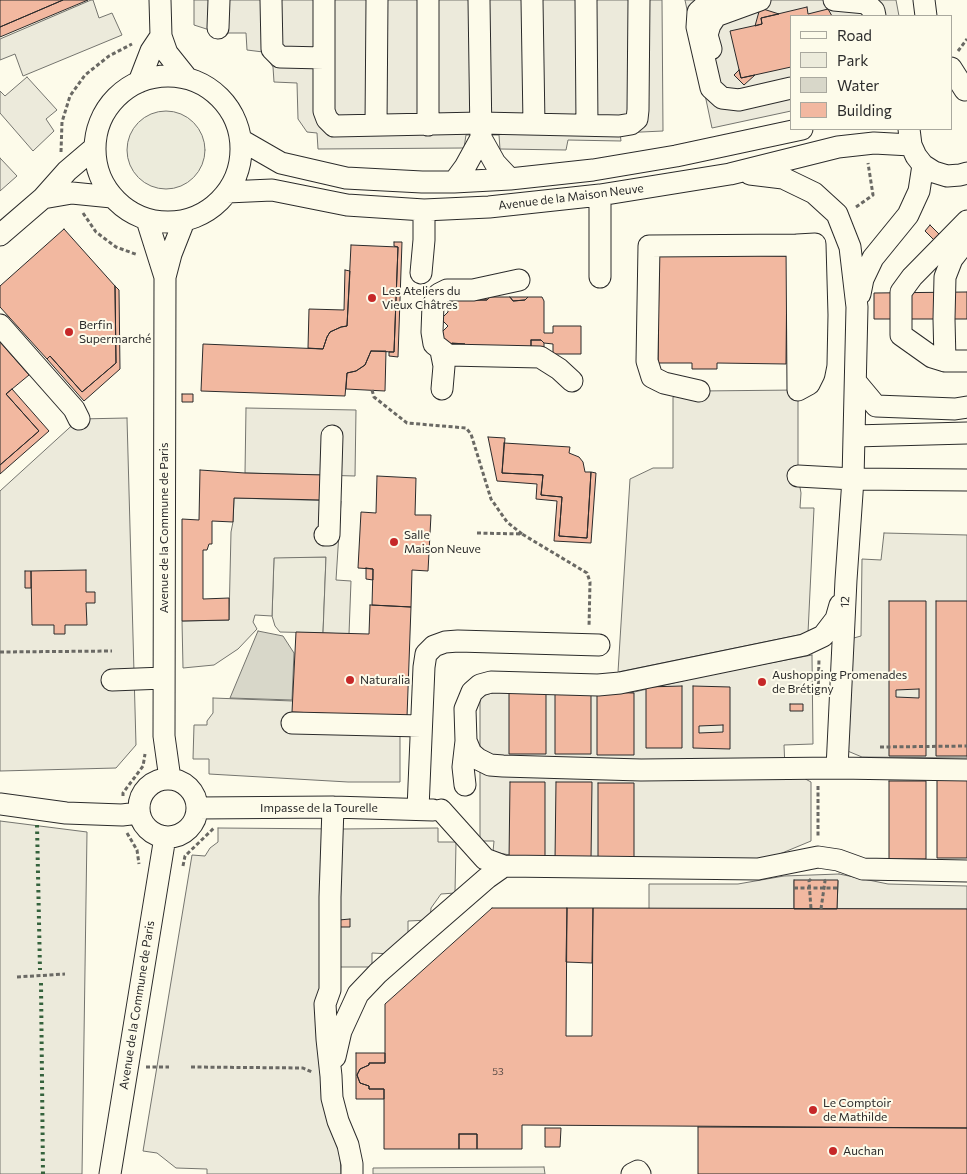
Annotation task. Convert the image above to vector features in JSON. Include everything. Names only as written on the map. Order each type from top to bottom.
[{"type":"street","points":[[160,0],[161,36],[167,53],[187,78]]},
{"type":"street","points":[[218,28],[219,0]]},
{"type":"street","points":[[272,0],[272,49],[280,57],[324,58]]},
{"type":"street","points":[[324,0],[324,111],[327,119],[334,126],[428,125],[481,130],[534,124],[631,124],[637,119],[639,0]]},
{"type":"street","points":[[376,125],[377,0]]},
{"type":"street","points":[[428,0],[428,125]]},
{"type":"street","points":[[479,0],[481,130],[495,163],[510,179]]},
{"type":"street","points":[[532,0],[534,124]]},
{"type":"street","points":[[586,0],[587,125]]},
{"type":"street","points":[[736,0],[708,3],[698,12],[696,27],[711,88],[722,98],[739,100],[790,88]]},
{"type":"street","points":[[760,0],[716,16],[710,25],[707,35],[718,75],[724,82],[733,86],[743,87],[790,76]]},
{"type":"street","points":[[834,0],[866,3],[874,11],[875,15]]},
{"type":"street","points":[[924,0],[926,15]]},
{"type":"street","points":[[138,82],[152,50],[161,36]]},
{"type":"street","points":[[952,70],[961,90]]},
{"type":"street","points":[[162,76],[187,78],[212,91],[232,113],[241,140],[241,158],[236,176],[227,192],[215,205],[201,215],[184,221],[165,223],[147,220],[128,211],[112,197],[98,174],[94,148],[97,128],[106,108],[120,93],[138,82],[162,76]]},
{"type":"street","points":[[454,182],[465,167],[481,130]]},
{"type":"street","name":"Avenue de la Maison Neuve","points":[[241,140],[282,163],[346,178],[454,182],[510,179],[593,170],[676,156],[797,130]]},
{"type":"street","points":[[910,137],[916,156],[934,172],[947,176],[967,173]]},
{"type":"street","name":"Avenue de la Maison Neuve","points":[[227,192],[272,190],[347,205],[424,210],[489,207],[600,195],[730,174],[838,147],[910,137]]},
{"type":"street","points":[[0,235],[94,148]]},
{"type":"street","points":[[857,308],[863,279],[872,258],[908,215],[918,191],[924,165]]},
{"type":"street","points":[[730,174],[758,174],[783,178],[814,192],[837,214],[850,247],[857,308]]},
{"type":"street","points":[[42,198],[72,193],[112,197]]},
{"type":"street","points":[[600,195],[600,277]]},
{"type":"street","points":[[421,273],[424,210]]},
{"type":"street","name":"Avenue de la Commune de Paris","points":[[147,220],[165,277]]},
{"type":"street","name":"Avenue de la Commune de Paris","points":[[170,779],[164,736],[165,277],[171,254],[184,221]]},
{"type":"street","points":[[967,221],[912,277],[902,292],[901,335],[932,357],[945,361],[967,361]]},
{"type":"street","points":[[945,361],[945,277],[952,259],[967,240]]},
{"type":"street","points":[[699,391],[664,383],[652,377],[647,361],[649,246],[815,244],[816,364],[809,384],[798,390]]},
{"type":"street","points":[[519,280],[473,290],[447,290],[439,294],[433,305],[432,332],[434,344],[448,355],[540,357],[559,369],[572,381]]},
{"type":"street","name":"12","points":[[837,768],[853,479],[857,308]]},
{"type":"street","points":[[0,325],[74,409],[79,419]]},
{"type":"street","points":[[441,351],[444,366],[442,390]]},
{"type":"street","points":[[856,382],[876,406],[955,409],[967,407]]},
{"type":"street","points":[[854,436],[967,433]]},
{"type":"street","points":[[325,535],[329,535],[332,436]]},
{"type":"street","points":[[798,476],[853,479],[967,480]]},
{"type":"street","points":[[465,785],[463,767],[466,741],[465,709],[472,692],[480,685],[491,682],[598,685],[620,683],[804,645],[823,636],[836,620],[846,580]]},
{"type":"street","points":[[418,809],[424,667],[426,654],[434,646],[458,640],[594,645]]},
{"type":"street","points":[[112,680],[164,678]]},
{"type":"street","points":[[292,723],[357,729],[421,726]]},
{"type":"street","points":[[466,741],[471,753],[478,759],[490,765],[503,766],[641,770],[837,768],[967,770]]},
{"type":"street","points":[[503,766],[488,768],[477,773],[465,785],[461,794],[441,810],[485,858],[504,866],[758,869],[818,857],[838,860],[863,869],[967,872]]},
{"type":"street","points":[[0,804],[66,813],[130,814],[142,822],[148,830],[156,835],[166,837],[177,836],[187,829],[194,820],[197,808],[195,797],[189,788],[180,782],[170,779],[157,781],[146,789],[130,814]]},
{"type":"street","points":[[333,807],[330,888],[330,990],[326,1004],[326,1076],[338,1121],[348,1145],[352,1174]]},
{"type":"street","name":"Impasse de la Tourelle","points":[[197,808],[333,807],[441,810]]},
{"type":"street","name":"Avenue de la Commune de Paris","points":[[110,1174],[166,837]]},
{"type":"street","points":[[326,1076],[341,1031],[358,994],[410,944],[487,878],[504,866]]},
{"type":"street","points":[[632,1174],[638,1171],[640,1174]]},
{"type":"path","points":[[67,171],[60,150],[62,122],[70,96],[85,75],[109,56],[137,42]]},
{"type":"path","points":[[839,220],[873,195],[868,160]]},
{"type":"path","points":[[72,193],[96,232],[116,247],[145,258]]},
{"type":"path","points":[[372,390],[374,397],[407,423],[466,428],[471,434],[491,499],[507,522],[522,534],[587,572],[590,582],[594,645]]},
{"type":"path","points":[[477,533],[522,534]]},
{"type":"path","points":[[0,652],[112,650]]},
{"type":"path","points":[[931,746],[967,746]]},
{"type":"path","points":[[140,869],[137,850],[122,827],[130,814],[123,793],[143,766],[146,751]]},
{"type":"path","points":[[181,874],[185,856],[216,826],[229,826],[228,809]]},
{"type":"path","points":[[818,857],[817,874],[825,880],[821,909]]},
{"type":"path","points":[[809,880],[811,909]]},
{"type":"path","points":[[794,888],[838,888]]},
{"type":"path","points":[[17,977],[65,974]]},
{"type":"path","points":[[143,1067],[169,1067]]},
{"type":"path","points":[[191,1067],[303,1068],[326,1076]]},
{"type":"green space","points":[[158,111],[174,111],[188,117],[199,128],[205,142],[205,158],[199,172],[188,183],[174,189],[158,189],[144,183],[133,172],[127,158],[127,142],[133,128],[144,117]]},
{"type":"green space","points":[[274,557],[326,557],[323,633],[280,632],[275,626],[272,616]]},
{"type":"shaded area","points":[[93,0],[99,18],[112,13],[122,35],[23,76],[15,54],[0,60],[0,39]]},
{"type":"shaded area","points":[[194,0],[662,0],[663,131],[620,133],[621,141],[568,140],[566,150],[500,149],[499,135],[466,135],[464,148],[318,149],[317,133],[307,132],[298,119],[297,83],[274,82],[273,67],[263,52],[247,50],[246,33],[219,33],[194,25]]},
{"type":"shaded area","points":[[685,0],[896,0],[899,15],[790,15],[790,111],[712,128]]},
{"type":"shaded area","points":[[27,77],[57,110],[46,119],[54,131],[33,151],[0,113],[0,91],[5,96]]},
{"type":"shaded area","points":[[0,158],[17,176],[0,191]]},
{"type":"shaded area","points":[[798,390],[800,508],[814,508],[808,633],[618,672],[630,479],[653,468],[673,468],[673,397],[699,391]]},
{"type":"shaded area","points":[[246,408],[356,410],[355,476],[245,473]]},
{"type":"shaded area","points":[[127,418],[136,745],[116,768],[0,771],[0,491],[79,419]]},
{"type":"shaded area","points":[[234,498],[341,501],[336,580],[351,581],[349,634],[323,633],[326,557],[274,558],[272,616],[255,615],[253,622],[257,629],[238,649],[214,665],[183,668],[182,621],[229,620],[231,532]]},
{"type":"shaded area","points":[[884,533],[967,535],[967,758],[862,757],[838,747],[843,641],[861,636],[862,559],[881,560]]},
{"type":"shaded area","points":[[812,655],[813,744],[784,745],[785,768],[811,782],[811,841],[758,863],[527,858],[493,852],[494,841],[480,841],[480,697],[495,692],[617,696],[712,674]]},
{"type":"shaded area","points":[[213,698],[293,701],[293,731],[400,736],[400,782],[348,782],[209,774],[209,759],[193,759],[194,725],[207,725],[207,721],[213,713]]},
{"type":"shaded area","points":[[0,821],[87,832],[82,1174],[0,1174]]},
{"type":"shaded area","points":[[218,828],[438,828],[438,842],[456,842],[455,893],[441,894],[431,908],[430,920],[408,921],[408,935],[392,954],[372,953],[372,967],[322,967],[341,1174],[207,1174],[207,1169],[176,1168],[157,1153],[143,1151],[192,855],[205,856],[210,848],[218,842]]},
{"type":"shaded area","points":[[839,874],[888,884],[967,886],[967,909],[837,909],[838,881],[794,881],[794,909],[649,909],[649,884],[738,884],[784,876]]},
{"type":"shaded area","points":[[544,1167],[545,1174],[373,1174],[373,1168]]},
{"type":"water","points":[[258,631],[283,636],[294,653],[292,700],[230,698]]},
{"type":"building","points":[[0,0],[63,0],[0,27]]},
{"type":"building","points":[[63,0],[88,0],[0,37],[0,27]]},
{"type":"building","points":[[807,7],[808,14],[828,9],[831,15],[790,15],[790,67],[741,78],[730,31],[762,24],[761,18]]},
{"type":"building","points":[[760,8],[779,14],[761,18],[762,24],[755,26]]},
{"type":"building","points":[[739,70],[741,78],[755,75],[744,85],[734,75]]},
{"type":"building","points":[[930,225],[941,236],[935,241],[925,231]]},
{"type":"building","name":"Berfin Supermarché","points":[[64,229],[115,286],[116,363],[82,392],[50,356],[47,359],[0,307],[0,286]]},
{"type":"building","points":[[394,242],[402,242],[398,357],[389,356],[389,352],[394,352],[398,247],[394,246]]},
{"type":"building","name":"Les Ateliers du Vieux Châtres","points":[[351,245],[398,247],[394,352],[371,351],[365,365],[356,371],[347,373],[345,396],[201,391],[203,344],[323,349],[330,332],[347,326]]},
{"type":"building","points":[[659,254],[787,256],[786,364],[717,363],[717,369],[692,369],[692,363],[658,363]]},
{"type":"building","points":[[345,270],[350,271],[347,326],[330,332],[323,349],[308,348],[309,309],[344,310]]},
{"type":"building","points":[[115,286],[119,290],[120,369],[84,401],[47,359],[50,356],[82,392],[116,363]]},
{"type":"building","points":[[967,292],[967,319],[874,319],[874,293]]},
{"type":"building","points":[[452,296],[490,297],[487,300],[456,300],[456,307],[452,307]]},
{"type":"building","points":[[490,297],[510,297],[513,301],[525,300],[528,297],[542,297],[544,301],[544,333],[553,333],[553,326],[581,326],[581,354],[553,354],[553,344],[544,343],[541,340],[531,340],[531,348],[465,347],[465,344],[443,343],[441,333],[448,326],[441,319],[448,312],[448,307],[456,307],[456,300],[487,300]]},
{"type":"building","points":[[510,297],[528,297],[525,300],[513,301]]},
{"type":"building","points":[[531,340],[541,340],[544,343],[544,353],[451,352],[452,343],[465,344],[465,347],[531,348]]},
{"type":"building","points":[[0,342],[29,375],[6,394],[39,431],[0,465]]},
{"type":"building","points":[[371,351],[386,351],[385,391],[346,389],[347,373],[356,371],[365,365]]},
{"type":"building","points":[[12,389],[49,431],[0,474],[0,465],[39,431],[6,394]]},
{"type":"building","points":[[182,394],[193,394],[193,402],[182,402]]},
{"type":"building","points":[[488,437],[505,438],[502,473],[543,475],[541,495],[562,497],[559,536],[587,538],[591,472],[596,473],[591,543],[554,541],[557,501],[536,499],[537,484],[497,481]]},
{"type":"building","points":[[504,443],[570,447],[569,453],[579,457],[583,462],[585,472],[591,472],[587,538],[559,536],[562,497],[541,495],[543,475],[502,473]]},
{"type":"building","points":[[200,470],[324,475],[323,500],[234,498],[233,522],[212,521],[212,544],[209,544],[207,550],[203,550],[203,599],[229,598],[229,620],[182,621],[182,519],[199,520]]},
{"type":"building","name":"Salle Maison Neuve","points":[[377,476],[416,478],[415,515],[431,515],[428,571],[412,570],[411,607],[372,605],[373,569],[358,568],[361,512],[376,513]]},
{"type":"building","points":[[366,568],[373,569],[373,580],[366,579]]},
{"type":"building","points":[[86,570],[86,592],[95,592],[95,603],[86,603],[87,625],[65,625],[65,634],[54,634],[54,625],[32,625],[31,571]]},
{"type":"building","points":[[25,571],[31,571],[31,588],[25,588]]},
{"type":"building","points":[[889,601],[926,601],[926,756],[889,756]]},
{"type":"building","points":[[936,601],[967,601],[967,756],[936,756]]},
{"type":"building","points":[[370,605],[411,607],[407,717],[292,712],[296,632],[369,634]]},
{"type":"building","points":[[682,686],[682,748],[646,748],[646,687]]},
{"type":"building","points":[[693,686],[730,687],[730,749],[693,748]]},
{"type":"building","points":[[919,689],[919,698],[896,697],[896,690]]},
{"type":"building","points":[[509,692],[546,692],[546,754],[509,754]]},
{"type":"building","points":[[555,692],[591,692],[591,754],[555,754]]},
{"type":"building","points":[[597,692],[634,693],[634,755],[597,755]]},
{"type":"building","points":[[790,704],[803,704],[803,711],[790,711]]},
{"type":"building","points":[[723,725],[723,732],[699,733],[699,726]]},
{"type":"building","points":[[937,780],[967,780],[967,858],[937,858]]},
{"type":"building","points":[[889,781],[926,781],[926,859],[889,859]]},
{"type":"building","points":[[510,782],[545,782],[545,860],[509,860]]},
{"type":"building","points":[[556,782],[592,782],[591,860],[555,860]]},
{"type":"building","points":[[598,783],[634,783],[634,860],[598,860]]},
{"type":"building","points":[[794,880],[838,880],[837,909],[794,909]]},
{"type":"building","points":[[492,908],[567,908],[566,1036],[592,1036],[593,908],[967,909],[967,1128],[522,1125],[522,1149],[477,1149],[477,1134],[459,1134],[459,1149],[384,1149],[384,1089],[369,1089],[369,1086],[360,1083],[357,1075],[360,1069],[369,1065],[369,1063],[385,1063],[385,1004]]},
{"type":"building","points":[[567,908],[593,908],[592,963],[566,962]]},
{"type":"building","points":[[350,919],[350,927],[339,927],[339,920]]},
{"type":"building","points":[[356,1053],[385,1053],[385,1063],[369,1063],[369,1065],[360,1069],[357,1075],[360,1083],[369,1086],[369,1089],[384,1089],[384,1099],[356,1099]]},
{"type":"building","name":"Auchan","points":[[698,1127],[967,1128],[967,1174],[698,1174]]},
{"type":"building","points":[[545,1128],[561,1128],[560,1147],[545,1147]]},
{"type":"building","points":[[459,1134],[477,1134],[477,1149],[459,1149]]},
{"type":"hedge","points":[[37,825],[40,970]]},
{"type":"hedge","points":[[41,983],[43,1174]]},
{"type":"place","name":"Les Ateliers du Vieux Châtres","points":[[372,298]]},
{"type":"place","name":"Berfin Supermarché","points":[[69,332]]},
{"type":"place","name":"Salle Maison Neuve","points":[[394,542]]},
{"type":"place","name":"Naturalia","points":[[350,680]]},
{"type":"place","name":"Aushopping Promenades de Brétigny","points":[[762,682]]},
{"type":"place","name":"Le Comptoir de Mathilde","points":[[813,1110]]},
{"type":"place","name":"Auchan","points":[[833,1151]]}]
